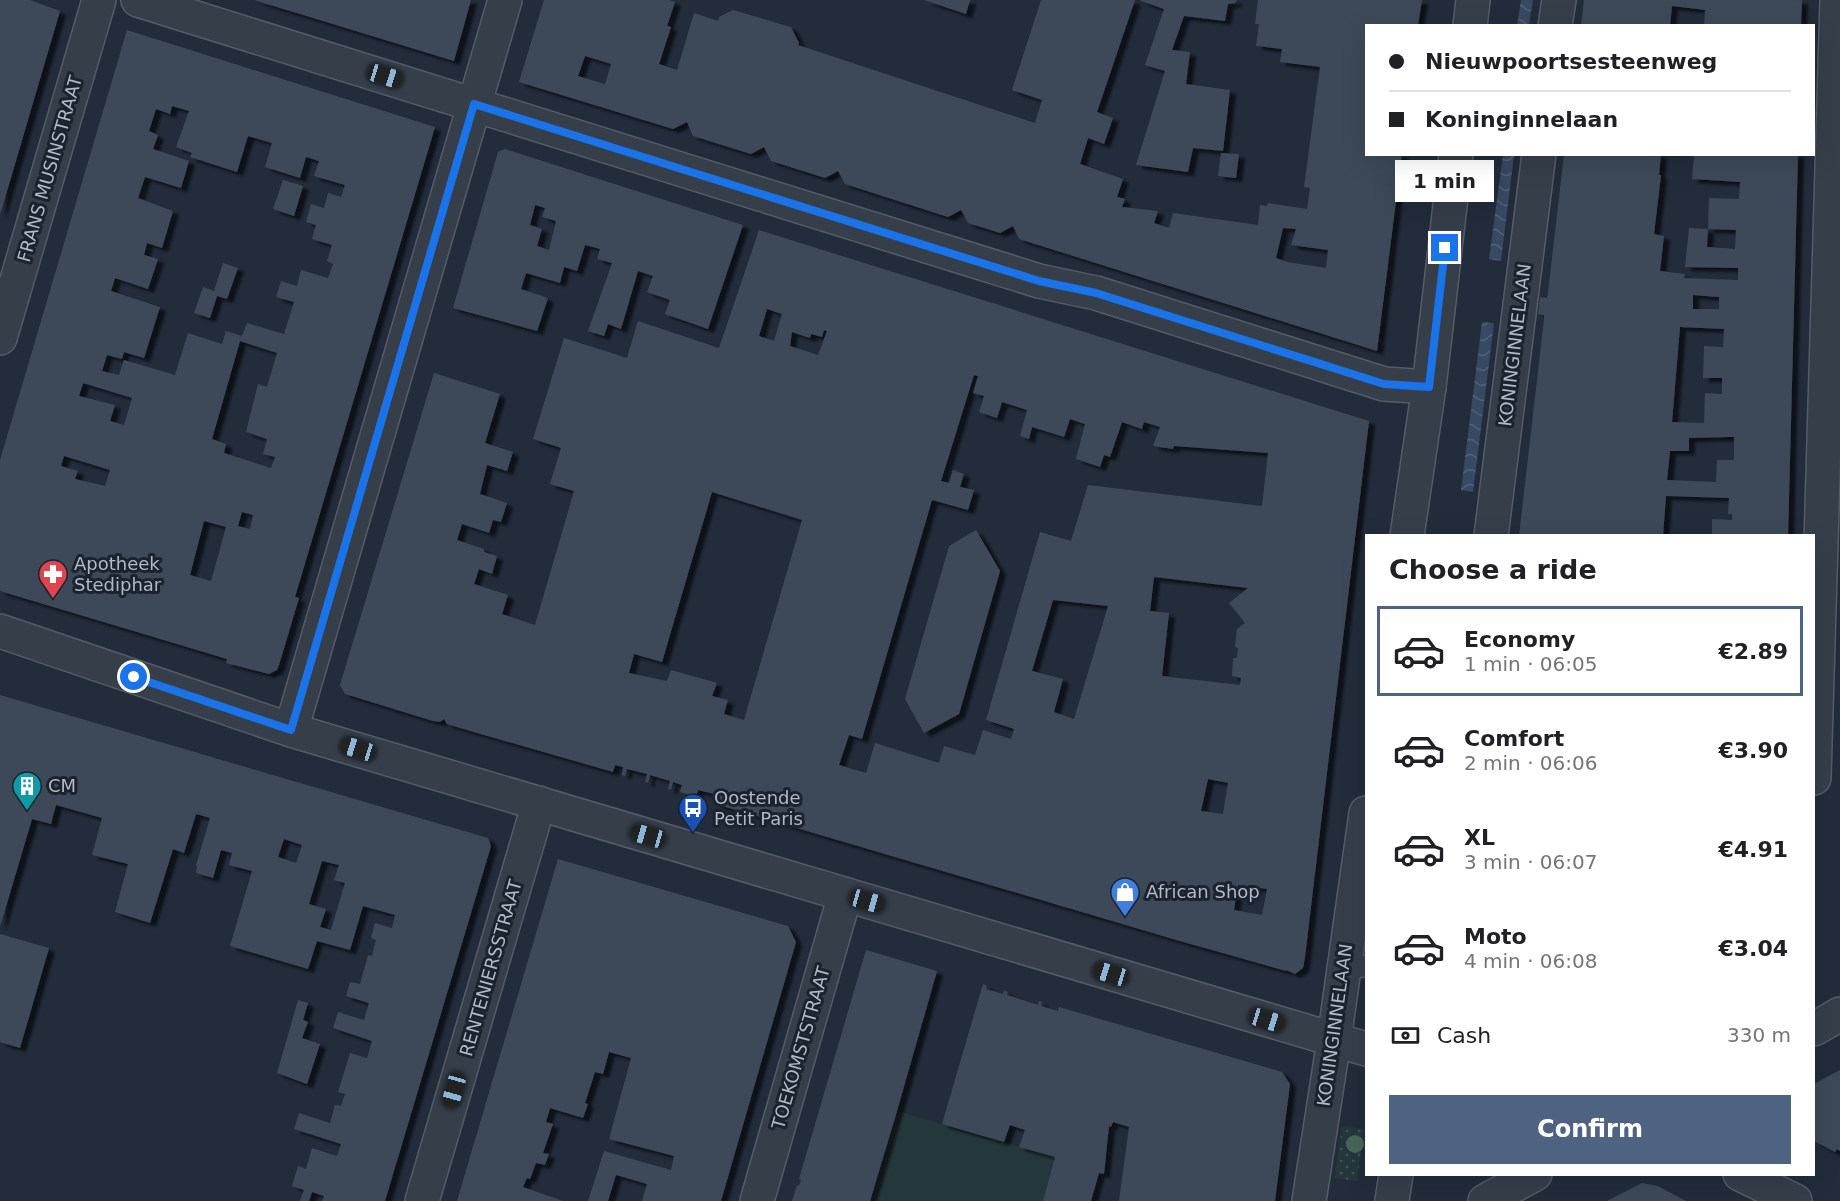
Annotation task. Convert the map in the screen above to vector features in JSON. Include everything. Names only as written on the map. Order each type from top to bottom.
[{"type":"street","name":"FRANS MUSINSTRAAT","points":[[0,338],[99,0]]},
{"type":"street","points":[[138,0],[1039,281],[1096,293],[1384,384],[1429,387]]},
{"type":"street","points":[[291,730],[505,0]]},
{"type":"street","points":[[1470,24],[1473,0]]},
{"type":"street","points":[[1555,24],[1558,0]]},
{"type":"street","points":[[1815,744],[1837,0]]},
{"type":"street","points":[[1407,534],[1429,387],[1456,156]]},
{"type":"street","name":"KONINGINNELAAN","points":[[1491,534],[1539,156]]},
{"type":"street","points":[[0,631],[291,730],[1365,1049]]},
{"type":"street","name":"RENTENIERSSTRAAT","points":[[422,1201],[539,803]]},
{"type":"street","name":"KONINGINNELAAN","points":[[1309,1201],[1334,1040],[1355,967],[1365,827]]},
{"type":"street","name":"TOEKOMSTSTRAAT","points":[[757,1201],[844,895]]},
{"type":"street","points":[[1815,1028],[1840,1014]]},
{"type":"street","points":[[1392,1201],[1396,1176]]},
{"type":"street","points":[[1485,1201],[1531,1176]]},
{"type":"street","points":[[1744,1176],[1795,1201]]},
{"type":"green space","points":[[897,1111],[1055,1157],[1043,1201],[870,1201]]},
{"type":"green space","points":[[1342,1126],[1364,1129],[1357,1181],[1335,1178]]},
{"type":"water","points":[[1521,0],[1533,0],[1529,24],[1517,24]]},
{"type":"water","points":[[1503,156],[1514,156],[1501,261],[1489,259]]},
{"type":"water","points":[[1482,322],[1494,323],[1473,492],[1461,490]]},
{"type":"building","points":[[0,0],[30,0],[60,11],[0,215]]},
{"type":"building","points":[[254,0],[471,0],[454,61]]},
{"type":"building","points":[[544,0],[669,0],[675,2],[667,26],[671,27],[659,64],[677,70],[694,13],[718,21],[719,17],[733,10],[791,27],[798,45],[1035,123],[1042,100],[1012,90],[1041,0],[1135,0],[1097,112],[1113,118],[1104,144],[1088,138],[1080,164],[1123,179],[1117,197],[1125,199],[1122,207],[1158,211],[1154,223],[1169,228],[1173,213],[1258,225],[1260,205],[1267,206],[1268,203],[1307,209],[1310,188],[1304,187],[1320,67],[1280,62],[1282,49],[1256,46],[1259,24],[1255,24],[1258,0],[1422,0],[1418,24],[1365,24],[1365,156],[1402,156],[1377,351],[1019,239],[1013,226],[1000,233],[968,223],[961,210],[948,217],[845,184],[838,171],[825,178],[771,161],[764,147],[751,154],[693,136],[687,122],[673,129],[519,82]],"holes":[[[585,56],[611,64],[605,84],[578,76]],[[1283,228],[1296,229],[1291,245],[1328,250],[1326,268],[1276,258]]]},
{"type":"building","points":[[924,0],[970,0],[966,14]]},
{"type":"building","points":[[1139,0],[1237,0],[1235,3],[1228,4],[1225,21],[1184,16],[1172,50],[1190,52],[1186,84],[1230,90],[1223,151],[1193,148],[1188,172],[1136,165],[1165,71],[1145,65],[1164,9]]},
{"type":"building","points":[[1584,0],[1802,0],[1801,24],[1704,24],[1705,10],[1672,6],[1670,24],[1581,24]]},
{"type":"building","points":[[127,30],[435,127],[295,597],[299,598],[277,670],[269,674],[226,663],[227,659],[0,591],[0,460]],"holes":[[[172,106],[189,111],[176,147],[192,153],[190,157],[237,172],[248,136],[272,143],[265,167],[300,178],[306,157],[319,161],[314,176],[345,185],[341,197],[328,193],[324,208],[311,204],[306,222],[316,225],[312,239],[332,245],[327,261],[333,264],[328,278],[301,270],[297,286],[281,281],[276,297],[294,302],[284,334],[247,323],[242,336],[226,331],[222,344],[188,333],[175,375],[124,360],[119,375],[102,371],[107,355],[122,359],[124,352],[144,358],[160,307],[111,291],[115,278],[148,289],[158,259],[144,255],[147,243],[162,248],[173,211],[138,198],[145,177],[181,188],[189,161],[153,149],[158,135],[149,131],[156,109],[170,114]],[[240,341],[277,353],[267,387],[258,384],[246,432],[267,439],[263,454],[275,457],[271,468],[224,453],[226,444],[212,439]],[[83,383],[132,398],[124,425],[110,421],[115,405],[79,396]],[[64,456],[110,470],[105,486],[75,479],[78,471],[61,466]],[[242,512],[253,515],[250,529],[238,526]],[[204,521],[226,527],[211,581],[190,575]]]},
{"type":"building","points":[[505,149],[743,225],[708,329],[665,314],[670,300],[647,292],[653,276],[638,271],[621,329],[608,324],[604,336],[588,331],[612,263],[597,259],[600,249],[585,245],[577,271],[564,267],[560,283],[526,273],[521,289],[548,298],[537,331],[453,308],[498,152]],"holes":[[[535,205],[545,208],[542,217],[556,221],[549,250],[537,246],[542,229],[530,225]]]},
{"type":"building","points":[[1221,153],[1239,154],[1236,178],[1218,176]]},
{"type":"building","points":[[1564,156],[1661,156],[1659,175],[1661,175],[1654,234],[1664,236],[1660,271],[1685,274],[1684,278],[1738,280],[1738,268],[1685,267],[1689,228],[1708,229],[1709,198],[1739,199],[1740,182],[1692,179],[1694,156],[1798,156],[1788,534],[1712,534],[1712,519],[1732,520],[1732,514],[1728,514],[1729,498],[1666,496],[1663,534],[1519,534],[1544,319],[1544,315],[1538,314],[1540,297],[1547,298]],"holes":[[[1708,229],[1736,230],[1735,249],[1707,247]],[[1693,295],[1719,297],[1719,309],[1693,309]],[[1680,327],[1724,329],[1723,347],[1704,346],[1703,378],[1722,378],[1722,394],[1705,393],[1704,423],[1672,422]],[[1734,437],[1734,460],[1717,460],[1716,482],[1667,480],[1670,451],[1689,451],[1689,438]]]},
{"type":"building","points":[[283,180],[303,186],[294,216],[273,209]]},
{"type":"building","points":[[759,230],[1369,421],[1303,968],[1295,974],[719,805],[715,803],[718,795],[698,790],[696,797],[680,792],[682,785],[673,782],[671,790],[668,789],[670,781],[650,775],[648,783],[645,782],[647,774],[627,769],[625,776],[622,775],[623,767],[615,765],[613,772],[447,724],[444,719],[440,722],[433,721],[345,694],[340,685],[434,373],[500,394],[485,443],[513,452],[507,471],[487,465],[480,494],[507,503],[501,522],[493,520],[489,533],[462,524],[457,540],[497,556],[492,574],[479,569],[474,584],[508,595],[502,614],[535,625],[574,491],[550,484],[561,448],[533,439],[564,338],[627,358],[638,321],[719,348]],"holes":[[[767,309],[782,314],[774,341],[759,336]],[[824,330],[827,331],[818,355],[790,346],[792,332],[810,338],[811,334],[822,337]],[[974,375],[978,376],[973,393],[984,396],[979,412],[997,418],[1002,402],[1027,410],[1020,436],[1029,439],[1032,427],[1064,437],[1070,419],[1085,424],[1076,459],[1100,467],[1104,455],[1110,457],[1122,422],[1142,429],[1144,422],[1160,427],[1153,446],[1268,453],[1262,506],[1088,485],[1071,541],[1040,532],[986,720],[1014,729],[1011,739],[983,730],[975,755],[944,746],[939,763],[875,743],[866,773],[839,765],[849,735],[862,739],[932,500],[968,510],[974,490],[960,487],[964,474],[953,470],[949,483],[941,481]],[[712,492],[802,520],[744,720],[724,714],[728,700],[712,696],[717,683],[671,670],[667,681],[629,673],[634,654],[662,662]],[[1154,577],[1248,588],[1229,603],[1245,623],[1237,629],[1235,647],[1238,648],[1237,658],[1233,658],[1232,676],[1241,678],[1240,685],[1162,676],[1169,613],[1150,611]],[[1053,600],[1108,606],[1074,719],[1054,712],[1063,679],[1032,671]],[[1208,779],[1228,783],[1223,814],[1201,811]],[[1238,885],[1267,889],[1262,915],[1234,910]]]},
{"type":"building","points":[[223,263],[238,268],[227,299],[217,296],[210,318],[194,313],[203,287],[214,291]]},
{"type":"building","points":[[976,530],[1000,571],[959,714],[924,733],[905,699],[949,546]]},
{"type":"building","points":[[0,695],[488,838],[491,846],[385,1201],[322,1201],[324,1196],[312,1192],[309,1201],[300,1201],[304,1190],[292,1186],[298,1166],[306,1169],[312,1148],[337,1156],[341,1144],[294,1129],[299,1113],[330,1123],[335,1105],[341,1106],[345,1094],[338,1092],[350,1053],[367,1058],[372,1041],[333,1028],[338,1012],[364,1020],[369,1003],[346,996],[350,982],[360,984],[368,955],[372,956],[376,940],[371,938],[375,923],[392,928],[395,915],[363,906],[350,950],[317,941],[308,969],[230,946],[252,871],[229,865],[232,853],[221,850],[213,878],[196,873],[196,865],[210,818],[196,814],[184,853],[173,849],[150,923],[115,912],[128,864],[92,855],[102,818],[56,805],[51,824],[32,819],[0,927]],"holes":[[[284,839],[302,845],[296,863],[278,857]],[[322,861],[339,865],[334,880],[345,883],[331,930],[320,927],[326,909],[309,904]]]},
{"type":"building","points":[[558,859],[788,926],[796,942],[721,1201],[642,1201],[647,1184],[616,1175],[608,1201],[588,1201],[604,1151],[671,1170],[674,1156],[609,1139],[631,1058],[609,1052],[603,1074],[595,1072],[585,1103],[588,1104],[583,1118],[550,1108],[546,1122],[553,1124],[543,1153],[549,1154],[545,1165],[536,1163],[530,1179],[527,1178],[523,1187],[563,1201],[457,1201]]},
{"type":"building","points":[[0,934],[49,948],[20,1048],[0,1042]]},
{"type":"building","points":[[866,950],[937,971],[897,1111],[870,1201],[792,1201],[801,1180],[799,1179]]},
{"type":"building","points":[[983,984],[987,986],[986,989],[1003,994],[1004,990],[1008,992],[1007,995],[1038,1005],[1039,1001],[1042,1002],[1041,1006],[1058,1011],[1059,1007],[1282,1072],[1290,1084],[1275,1201],[1119,1201],[1129,1127],[1113,1122],[1111,1127],[1109,1126],[1104,1174],[1099,1173],[1091,1201],[1043,1201],[1055,1157],[1019,1147],[1025,1130],[1010,1125],[1004,1142],[942,1124]]},
{"type":"building","points":[[298,1000],[308,1003],[303,1020],[308,1022],[302,1038],[320,1044],[307,1084],[277,1073]]},
{"type":"building","points":[[1840,1070],[1840,1151],[1837,1149],[1835,1152],[1815,1142],[1815,1083]]},
{"type":"building","points":[[1642,1183],[1658,1186],[1686,1201],[1607,1201]]},
{"type":"place","name":"Apotheek Stediphar","points":[[53,600]]},
{"type":"place","name":"CM","points":[[27,812]]},
{"type":"place","name":"Oostende Petit Paris","points":[[693,834]]},
{"type":"place","name":"African Shop","points":[[1125,918]]},
{"type":"route","points":[[134,677],[291,730],[474,104],[1039,281],[1096,293],[1384,384],[1429,387],[1445,248]]}]
